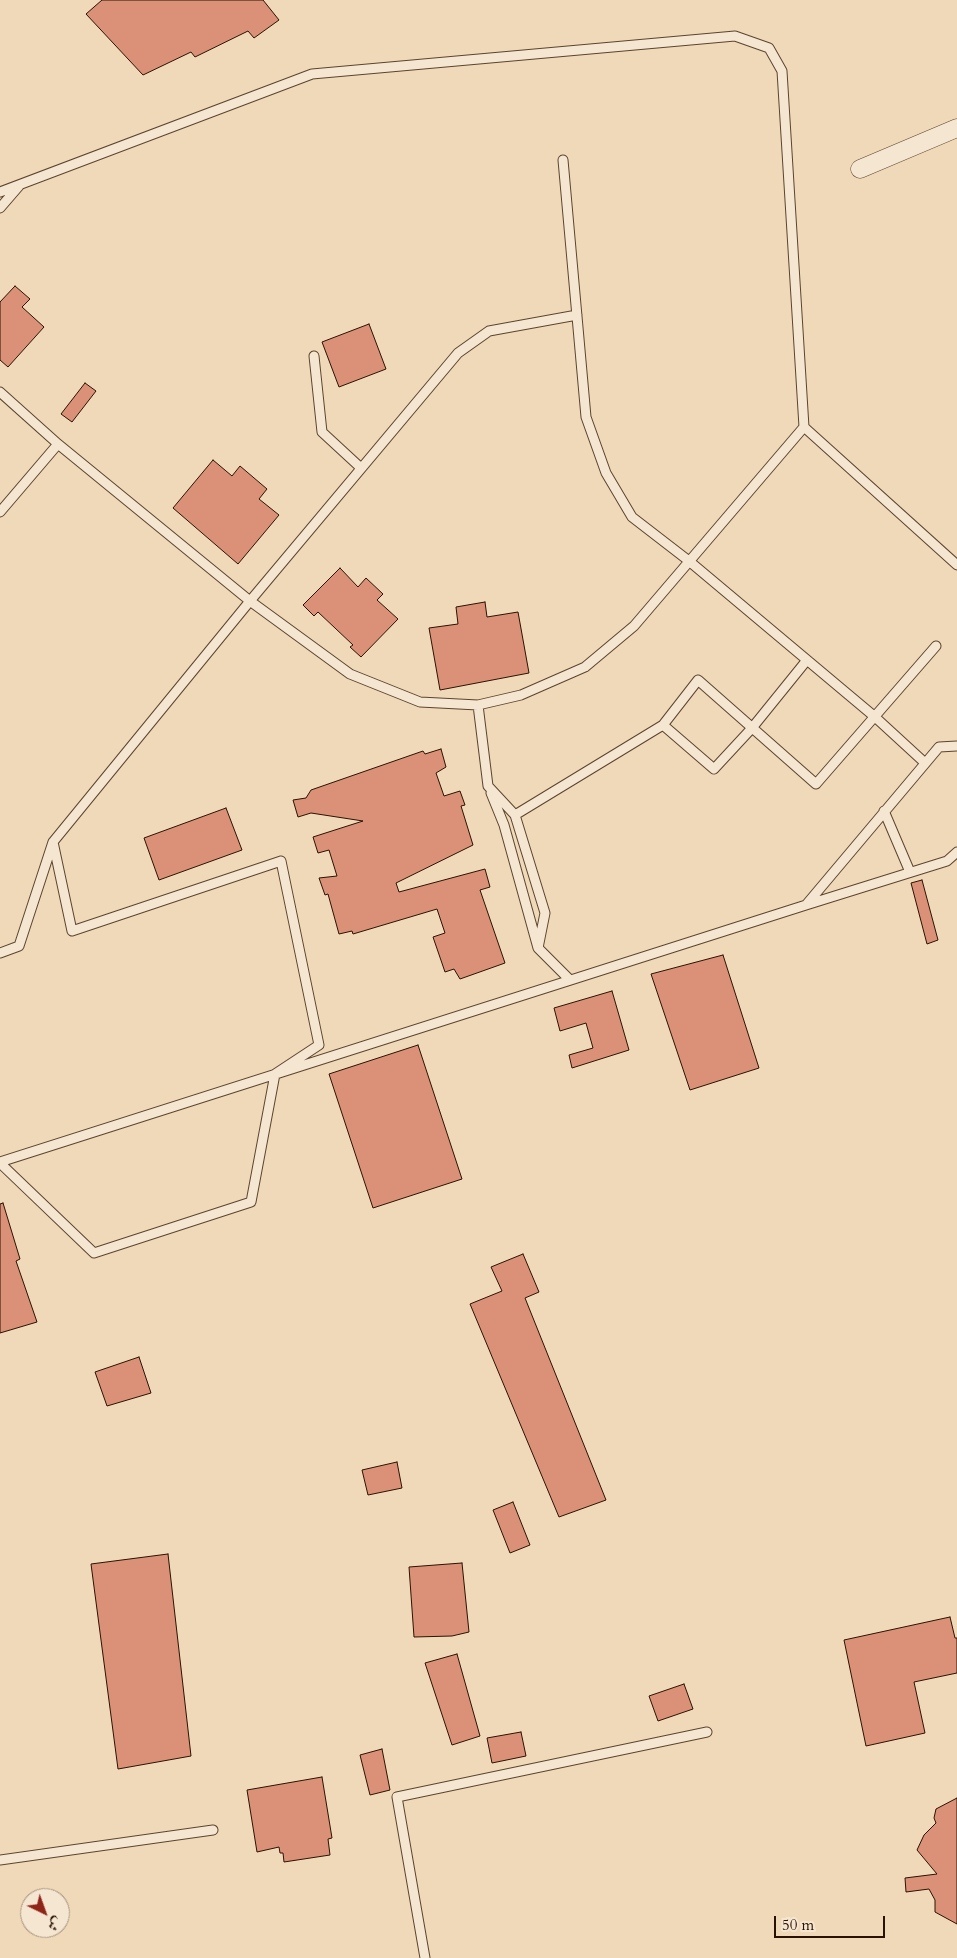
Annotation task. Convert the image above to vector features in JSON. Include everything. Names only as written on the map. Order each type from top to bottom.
[{"type":"street","points":[[860,169],[957,128]]},
{"type":"lane","points":[[0,192],[312,74],[735,36],[769,48],[782,72],[804,427],[634,626],[585,668],[521,695],[478,705],[420,702],[350,674],[250,601],[58,444],[0,392]]},
{"type":"lane","points":[[562,160],[586,417],[606,473],[632,518],[689,562],[807,660],[924,762]]},
{"type":"lane","points":[[0,208],[21,184]]},
{"type":"lane","points":[[0,953],[19,946],[53,842],[250,601],[458,353],[489,331],[577,315]]},
{"type":"lane","points":[[314,356],[322,432],[361,468]]},
{"type":"lane","points":[[804,427],[957,565]]},
{"type":"lane","points":[[0,512],[58,444]]},
{"type":"lane","points":[[515,816],[663,725],[698,680],[816,784],[936,646]]},
{"type":"lane","points":[[663,725],[714,769],[752,728],[807,660]]},
{"type":"lane","points":[[478,705],[488,786],[504,825],[538,948],[570,980]]},
{"type":"lane","points":[[806,905],[924,762],[939,747],[957,746]]},
{"type":"lane","points":[[488,786],[515,816],[545,913],[538,948]]},
{"type":"lane","points":[[884,811],[910,872]]},
{"type":"lane","points":[[53,842],[72,931],[281,861],[318,1045],[275,1074],[251,1202],[94,1253],[0,1163],[275,1074],[947,861],[957,852]]},
{"type":"lane","points":[[425,1958],[397,1797],[707,1732]]},
{"type":"lane","points":[[0,1860],[213,1830]]},
{"type":"building","points":[[102,0],[263,0],[279,20],[254,38],[248,31],[195,57],[191,52],[143,75],[86,14]]},
{"type":"building","points":[[15,286],[30,299],[22,307],[44,327],[8,367],[0,360],[0,302]]},
{"type":"building","points":[[369,324],[386,369],[339,387],[322,342]]},
{"type":"building","points":[[85,383],[96,391],[72,422],[61,414]]},
{"type":"building","points":[[213,460],[232,476],[240,466],[267,489],[259,499],[279,515],[238,564],[173,508]]},
{"type":"building","points":[[340,568],[358,587],[366,578],[383,594],[377,600],[398,619],[361,657],[350,647],[353,645],[318,612],[314,616],[303,605]]},
{"type":"building","points":[[485,602],[487,617],[518,612],[529,673],[440,690],[429,628],[458,624],[456,607]]},
{"type":"building","points":[[441,749],[446,767],[436,773],[444,796],[460,791],[465,805],[461,806],[473,845],[396,883],[399,892],[485,869],[490,887],[480,890],[505,963],[460,979],[454,969],[445,972],[433,937],[445,933],[437,909],[353,934],[352,931],[339,934],[328,894],[325,895],[319,878],[337,876],[329,850],[318,853],[313,837],[363,821],[311,813],[298,817],[293,800],[306,798],[311,790],[423,751],[425,754]]},
{"type":"building","points":[[226,808],[242,850],[159,880],[144,838]]},
{"type":"building","points":[[922,880],[938,940],[927,944],[911,883]]},
{"type":"building","points":[[723,955],[759,1068],[690,1090],[651,974]]},
{"type":"building","points":[[612,991],[629,1050],[572,1068],[569,1055],[593,1048],[586,1023],[560,1031],[554,1008]]},
{"type":"building","points":[[418,1045],[462,1179],[373,1208],[329,1074]]},
{"type":"building","points":[[3,1203],[20,1259],[16,1261],[37,1322],[0,1333],[0,1204]]},
{"type":"building","points":[[523,1254],[539,1292],[525,1298],[606,1500],[559,1517],[470,1304],[502,1291],[491,1267]]},
{"type":"building","points":[[139,1357],[151,1393],[107,1406],[95,1372]]},
{"type":"building","points":[[397,1462],[402,1488],[368,1495],[362,1470]]},
{"type":"building","points":[[513,1502],[530,1545],[510,1553],[493,1510]]},
{"type":"building","points":[[168,1554],[191,1756],[118,1769],[91,1564]]},
{"type":"building","points":[[462,1563],[469,1632],[452,1636],[414,1637],[409,1567]]},
{"type":"building","points":[[950,1617],[955,1638],[957,1638],[957,1673],[914,1682],[925,1733],[866,1746],[844,1640]]},
{"type":"building","points":[[457,1654],[480,1736],[452,1745],[425,1663]]},
{"type":"building","points":[[684,1684],[693,1709],[658,1721],[649,1696]]},
{"type":"building","points":[[521,1732],[526,1756],[492,1763],[487,1738]]},
{"type":"building","points":[[382,1749],[390,1790],[370,1795],[360,1755]]},
{"type":"building","points":[[322,1777],[332,1838],[328,1839],[330,1855],[284,1862],[283,1853],[280,1853],[279,1847],[257,1852],[247,1790]]},
{"type":"building","points":[[957,1798],[957,1924],[935,1912],[935,1900],[929,1889],[906,1892],[905,1878],[937,1874],[917,1850],[924,1835],[936,1823],[934,1818],[936,1809]]}]
